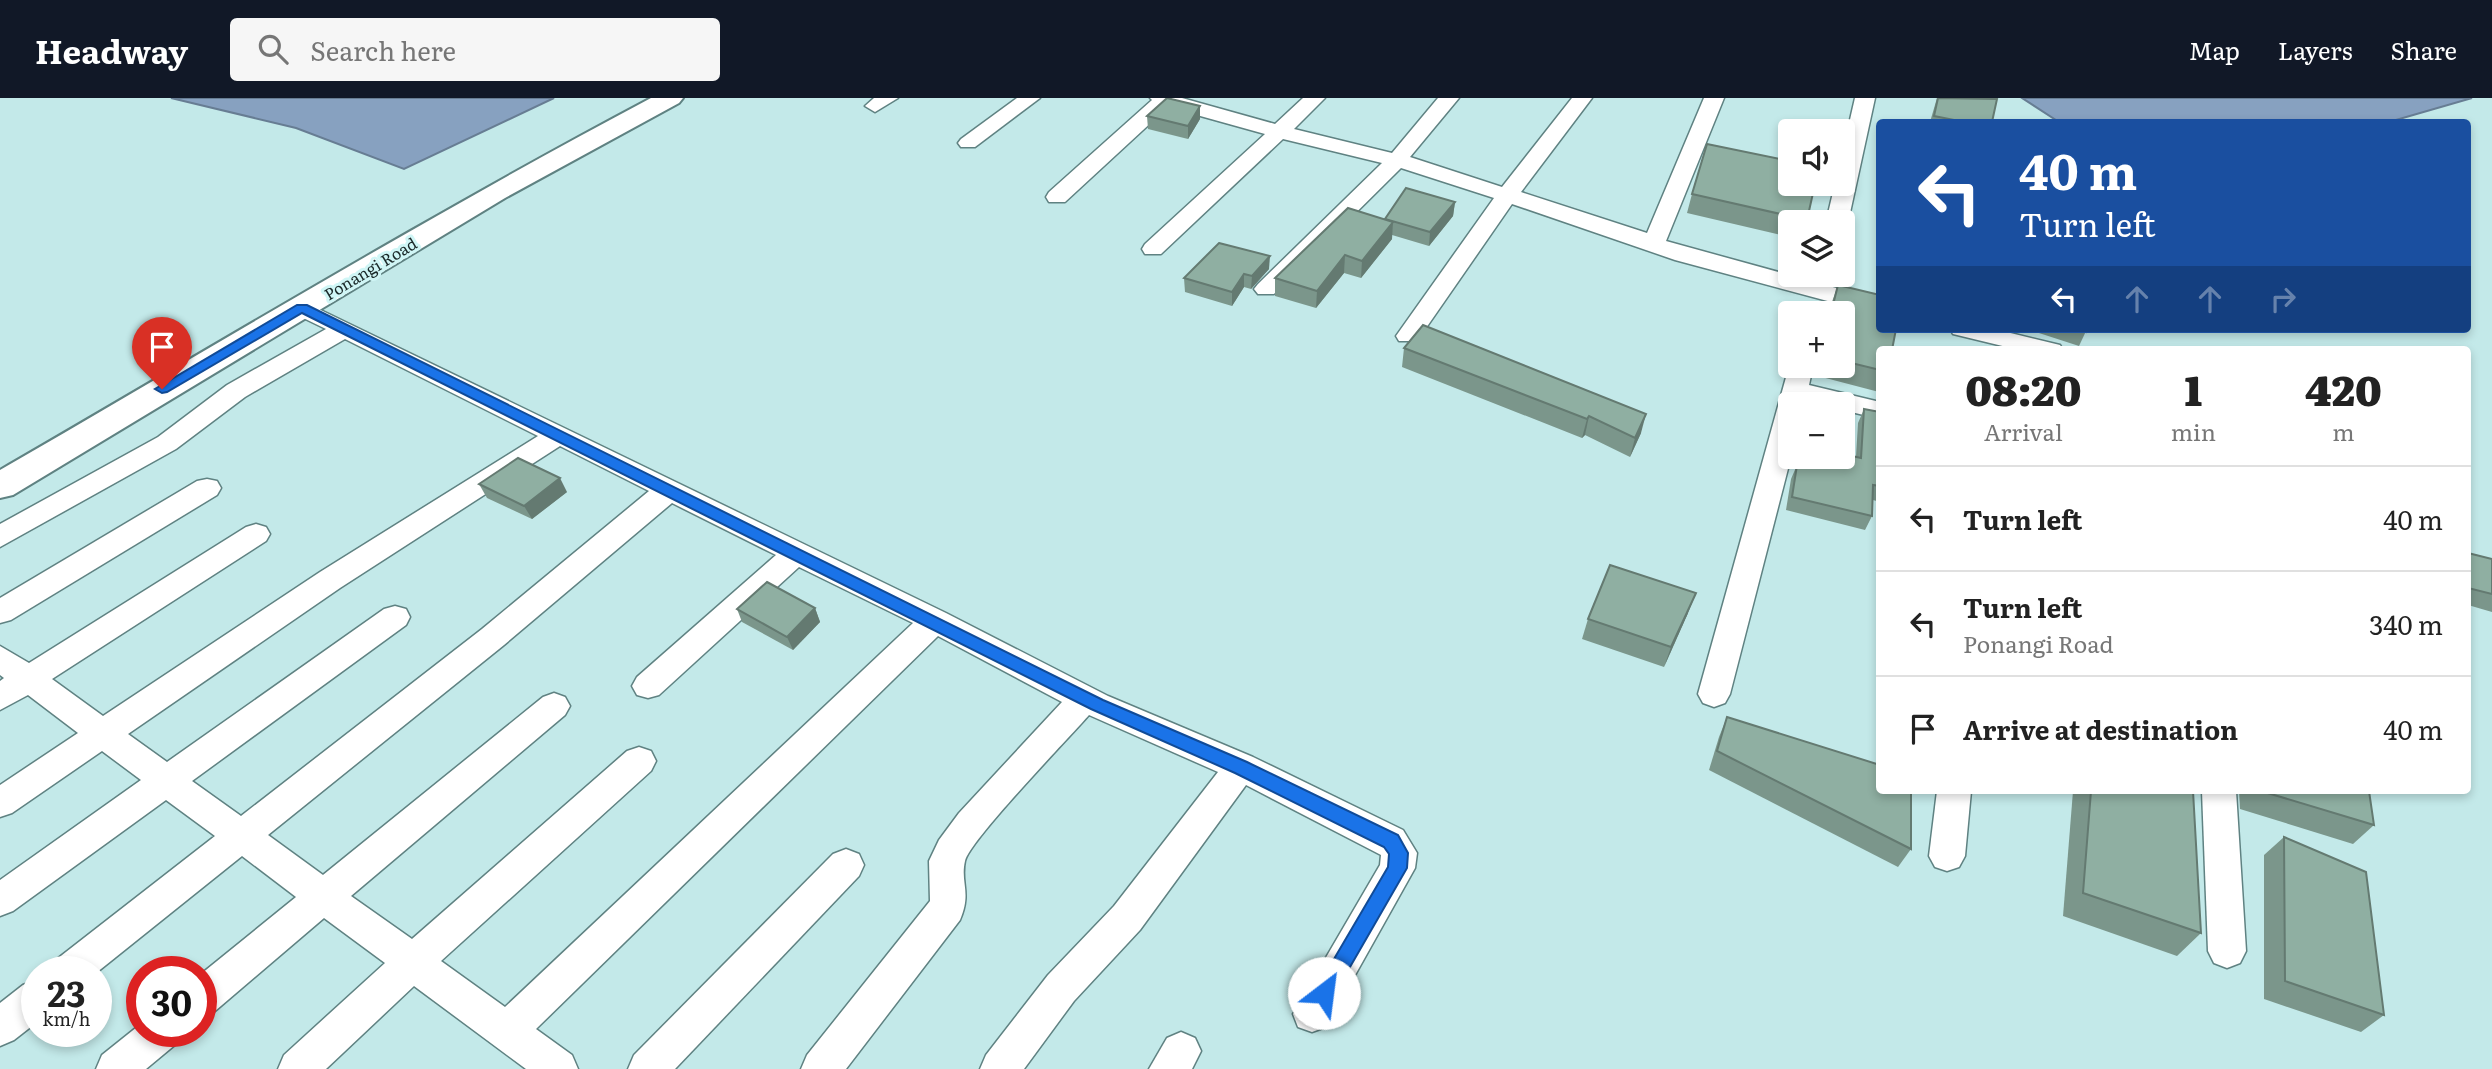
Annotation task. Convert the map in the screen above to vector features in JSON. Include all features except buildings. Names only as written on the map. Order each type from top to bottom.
[{"type":"street","name":"Ponangi Road","points":[[0,486],[495,192],[670,98]]},
{"type":"street","points":[[968,142],[1030,98]]},
{"type":"street","points":[[1057,197],[1163,98],[1281,132],[1397,160],[1654,243],[1683,256],[1876,307]]},
{"type":"street","points":[[1153,250],[1315,98]]},
{"type":"street","points":[[1266,289],[1397,160],[1449,98]]},
{"type":"street","points":[[1408,336],[1508,194],[1582,98]]},
{"type":"street","points":[[1654,243],[1714,98]]},
{"type":"street","points":[[1840,210],[1865,98]]},
{"type":"street","points":[[302,308],[1085,698],[1241,767],[1391,841],[1399,853],[1397,868],[1312,1014]]},
{"type":"street","points":[[0,537],[167,443],[236,391],[344,329]]},
{"type":"street","points":[[2000,333],[2039,346]]},
{"type":"street","points":[[1714,694],[1798,378]]},
{"type":"street","points":[[1800,378],[1876,409]]},
{"type":"street","points":[[0,803],[330,580],[380,551],[558,435]]},
{"type":"street","points":[[0,612],[207,488]]},
{"type":"street","points":[[89,956],[493,637],[669,490]]},
{"type":"street","points":[[14,688],[256,534]]},
{"type":"street","points":[[648,686],[796,553]]},
{"type":"street","points":[[0,900],[165,779],[395,617]]},
{"type":"street","points":[[507,1031],[702,841],[935,621]]},
{"type":"street","points":[[0,658],[14,688],[101,735],[165,779],[558,1069]]},
{"type":"street","points":[[821,1069],[947,908],[950,893],[947,860],[971,823],[1085,698]]},
{"type":"street","points":[[217,985],[554,706]]},
{"type":"street","points":[[298,1069],[413,962],[639,761]]},
{"type":"street","points":[[1000,1069],[1061,988],[1127,918],[1241,767]]},
{"type":"street","points":[[1947,856],[1954,794]]},
{"type":"street","points":[[2219,794],[2227,951]]},
{"type":"street","points":[[649,1069],[846,865]]},
{"type":"street","points":[[0,1027],[21,1011]]},
{"type":"street","points":[[116,1069],[143,1047]]},
{"type":"water","points":[[171,98],[554,98],[404,169],[296,128]]},
{"type":"water","points":[[2022,98],[2472,98],[2399,119],[2054,119]]},
{"type":"route","points":[[162,389],[302,308],[935,621],[1097,705],[1241,767],[1391,841],[1399,853],[1397,868],[1324,993]]}]
